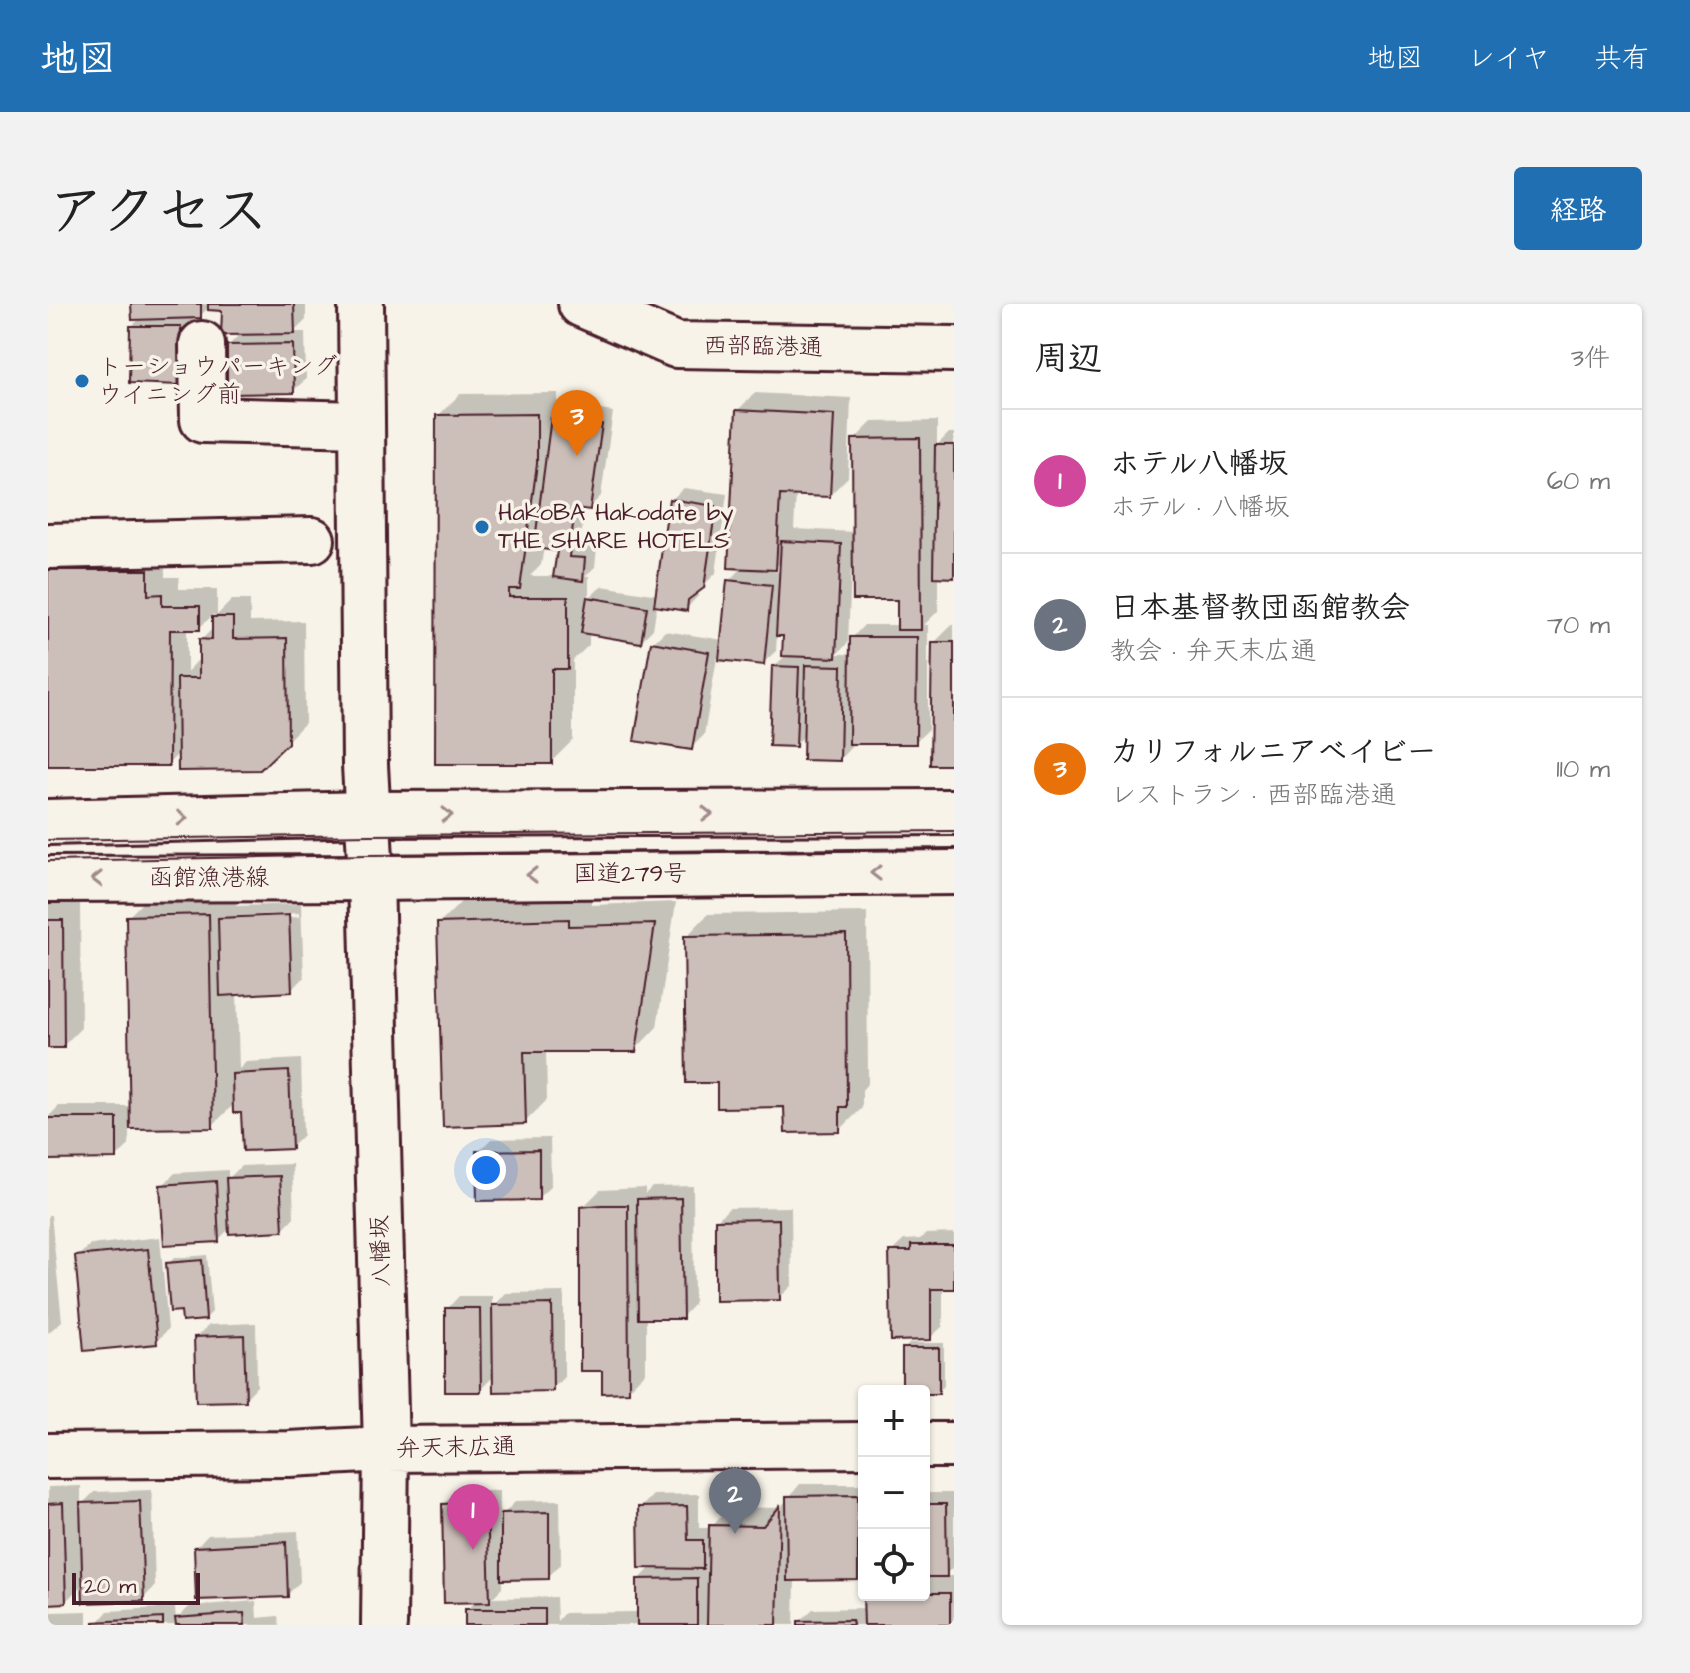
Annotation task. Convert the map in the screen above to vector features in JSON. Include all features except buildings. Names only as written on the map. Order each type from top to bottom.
[{"type":"main road","points":[[361,304],[365,765],[371,878]]},
{"type":"main road","name":"西部臨港通","points":[[581,304],[650,319],[676,345],[954,349]]},
{"type":"main road","points":[[202,344],[203,420],[362,424]]},
{"type":"main road","points":[[48,546],[312,540]]},
{"type":"main road","points":[[48,822],[369,814],[954,812]]},
{"type":"main road","name":"国道279号","points":[[371,878],[954,872]]},
{"type":"main road","name":"函館漁港線","points":[[48,879],[371,878]]},
{"type":"main road","name":"八幡坂","points":[[371,878],[386,1449],[384,1625]]},
{"type":"main road","name":"弁天末広通","points":[[48,1456],[289,1454],[386,1449],[858,1445]]},
{"type":"main road","points":[[930,1445],[954,1445]]},
{"type":"tram line","points":[[48,840],[954,831]]},
{"type":"tram line","points":[[48,861],[954,850]]},
{"type":"place","name":"トーショウパーキング ウイニング前","points":[[82,381]]},
{"type":"place","name":"カリフォルニアべイビー","points":[[577,456]]},
{"type":"place","name":"HakoBA Hakodate by THE SHARE HOTELS","points":[[482,527]]},
{"type":"place","name":"日本基督教団函館教会","points":[[735,1534]]},
{"type":"place","name":"ホテル八幡坂","points":[[473,1550]]}]
